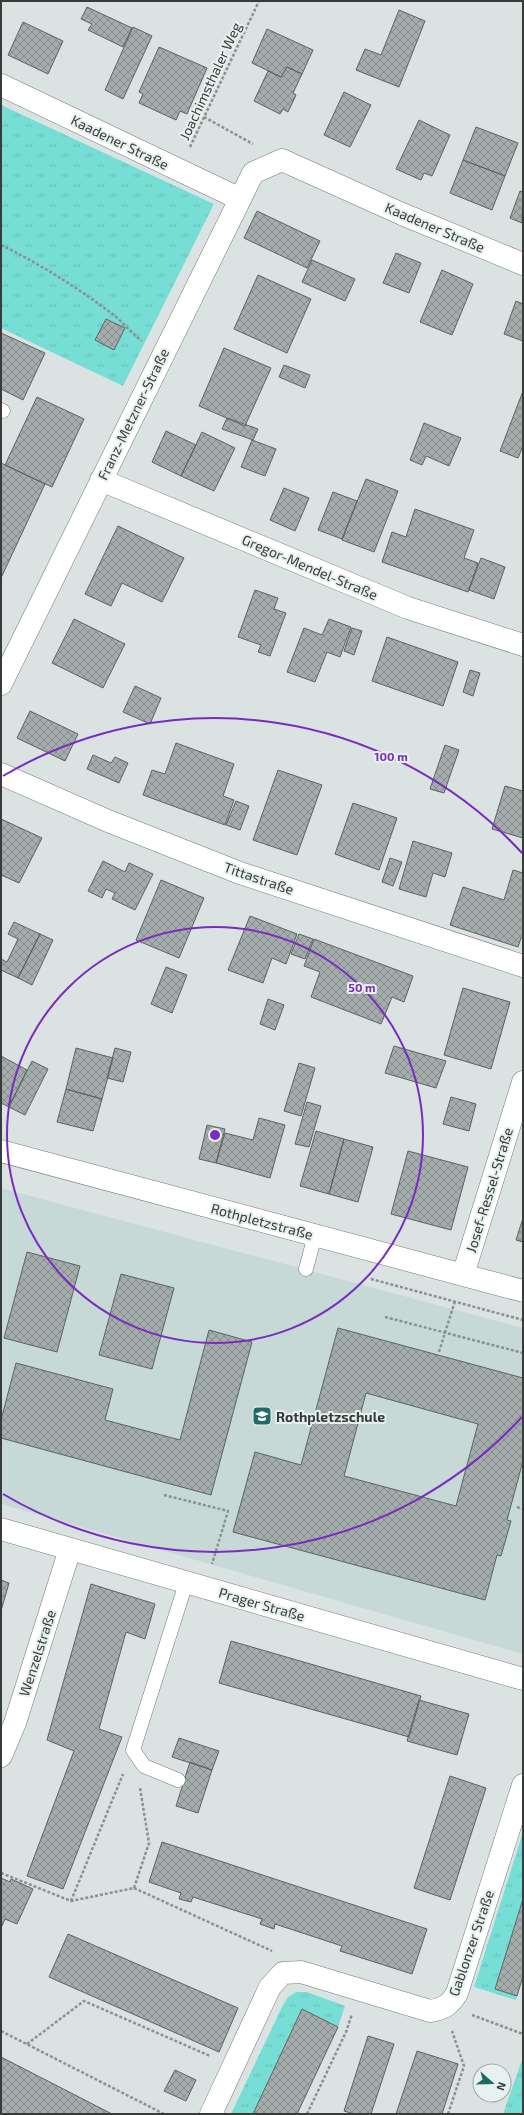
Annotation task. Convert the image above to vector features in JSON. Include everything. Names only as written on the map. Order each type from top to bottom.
[{"type":"street","name":"Kaadener Straße","points":[[1,85],[240,199]]},
{"type":"street","name":"Kaadener Straße","points":[[282,160],[402,214],[523,264]]},
{"type":"street","name":"Franz-Metzner-Straße","points":[[1,684],[253,173],[282,160]]},
{"type":"street","name":"Gregor-Mendel-Straße","points":[[101,480],[408,608],[523,645]]},
{"type":"street","name":"Tittastraße","points":[[1,774],[108,821],[240,873],[523,966]]},
{"type":"street","name":"Josef-Ressel-Straße","points":[[463,1275],[523,1082]]},
{"type":"street","name":"Rothpletzstraße","points":[[1,1151],[523,1291]]},
{"type":"street","name":"Prager Straße","points":[[1,1529],[523,1679]]},
{"type":"street","name":"Wenzelstraße","points":[[1,1756],[15,1723],[70,1549]]},
{"type":"street","name":"Gablonzer Straße","points":[[284,1973],[301,1972],[430,2011],[444,2008],[457,1993],[523,1785]]},
{"type":"street","points":[[211,2114],[270,1987],[284,1973]]},
{"type":"lane","points":[[306,1269],[315,1235]]},
{"type":"lane","points":[[178,1780],[144,1766],[133,1750],[186,1582]]},
{"type":"path","name":"Joachimsthaler Weg","points":[[179,170],[259,1]]},
{"type":"path","points":[[204,118],[282,160]]},
{"type":"path","points":[[1,245],[28,258],[79,289],[120,319],[140,339],[163,354]]},
{"type":"path","points":[[439,1352],[463,1275]]},
{"type":"path","points":[[385,1317],[523,1353]]},
{"type":"path","points":[[164,1495],[228,1511],[216,1553]]},
{"type":"path","points":[[517,1507],[523,1509]]},
{"type":"path","points":[[133,1750],[149,1843],[134,1888]]},
{"type":"path","points":[[71,1901],[133,1750]]},
{"type":"path","points":[[1,1873],[71,1901],[134,1888],[272,1952],[284,1973]]},
{"type":"path","points":[[307,2114],[346,2032],[359,1990]]},
{"type":"path","points":[[27,2044],[84,2001],[233,2066]]},
{"type":"path","points":[[444,2008],[523,2034]]},
{"type":"path","points":[[444,2008],[464,2066],[448,2114]]},
{"type":"path","points":[[1,2031],[164,2114]]},
{"type":"shaded area","name":"Rothpletzschule","points":[[1,1188],[523,1328],[523,1654],[1,1504]]},
{"type":"green space","points":[[1,105],[214,204],[123,386],[1,328]]},
{"type":"green space","points":[[523,1832],[523,1899],[495,1989],[517,1996],[516,2000],[474,1987]]},
{"type":"green space","points":[[296,1992],[307,1992],[345,2006],[338,2027],[302,2009],[253,2114],[231,2114],[282,2007],[288,1997]]},
{"type":"green space","points":[[523,2057],[523,2114],[503,2114],[507,2103],[512,2103],[512,2088]]},
{"type":"building","points":[[87,7],[132,28],[123,47],[88,30],[92,24],[81,19]]},
{"type":"building","points":[[399,10],[425,21],[399,87],[356,70],[365,49],[381,55]]},
{"type":"building","points":[[23,22],[63,41],[48,74],[8,55]]},
{"type":"building","points":[[133,27],[152,36],[123,99],[105,90]]},
{"type":"building","points":[[267,29],[313,50],[302,74],[287,67],[281,77],[252,63]]},
{"type":"building","points":[[159,47],[207,68],[187,114],[180,111],[176,120],[139,103],[143,94],[139,92]]},
{"type":"building","points":[[287,67],[302,74],[293,93],[296,95],[288,112],[283,109],[280,114],[254,101],[268,71],[281,77]]},
{"type":"building","points":[[344,92],[371,105],[350,147],[324,135]]},
{"type":"building","points":[[419,120],[450,135],[432,176],[424,173],[421,180],[396,169]]},
{"type":"building","points":[[476,127],[518,143],[505,176],[463,160]]},
{"type":"building","points":[[463,160],[505,176],[492,210],[450,193]]},
{"type":"building","points":[[520,191],[523,192],[522,223],[510,218]]},
{"type":"building","points":[[257,211],[320,241],[307,268],[244,238]]},
{"type":"building","points":[[396,253],[421,263],[409,293],[383,283]]},
{"type":"building","points":[[312,260],[355,279],[345,301],[302,282]]},
{"type":"building","points":[[442,270],[473,284],[452,335],[420,322]]},
{"type":"building","points":[[258,275],[311,299],[287,353],[234,329]]},
{"type":"building","points":[[516,301],[523,304],[523,341],[504,334]]},
{"type":"building","points":[[106,319],[125,328],[114,350],[95,340]]},
{"type":"building","points":[[1,333],[45,353],[23,400],[1,389]]},
{"type":"building","points":[[224,348],[271,368],[245,426],[199,406]]},
{"type":"building","points":[[284,365],[310,375],[305,388],[279,377]]},
{"type":"building","points":[[523,391],[523,446],[518,458],[500,451]]},
{"type":"building","points":[[37,397],[84,419],[52,487],[5,465]]},
{"type":"building","points":[[227,418],[258,429],[253,440],[222,429]]},
{"type":"building","points":[[424,423],[461,438],[449,466],[426,456],[422,465],[410,460]]},
{"type":"building","points":[[166,431],[196,445],[181,476],[152,462]]},
{"type":"building","points":[[202,432],[235,448],[214,491],[181,476]]},
{"type":"building","points":[[252,440],[276,449],[265,476],[241,467]]},
{"type":"building","points":[[1,463],[45,484],[1,578]]},
{"type":"building","points":[[366,479],[398,491],[374,552],[342,540]]},
{"type":"building","points":[[284,488],[309,498],[295,531],[270,520]]},
{"type":"building","points":[[333,492],[357,501],[342,539],[318,530]]},
{"type":"building","points":[[415,509],[474,530],[464,558],[478,563],[468,592],[382,562],[392,532],[406,537]]},
{"type":"building","points":[[118,526],[184,558],[162,602],[122,583],[111,606],[85,594]]},
{"type":"building","points":[[481,558],[505,567],[494,599],[469,590]]},
{"type":"building","points":[[255,590],[278,598],[274,609],[286,613],[270,656],[258,652],[261,645],[238,637]]},
{"type":"building","points":[[74,619],[125,644],[103,688],[52,663]]},
{"type":"building","points":[[329,619],[351,627],[340,657],[327,652],[315,682],[287,672],[304,628],[322,635]]},
{"type":"building","points":[[352,628],[362,631],[354,655],[344,651]]},
{"type":"building","points":[[387,637],[458,662],[443,706],[372,681]]},
{"type":"building","points":[[470,670],[480,673],[473,696],[463,692]]},
{"type":"building","points":[[135,686],[161,698],[150,724],[123,712]]},
{"type":"building","points":[[30,711],[78,734],[65,761],[17,738]]},
{"type":"building","points":[[176,743],[234,764],[223,796],[234,800],[225,825],[143,795],[152,770],[165,774]]},
{"type":"building","points":[[445,745],[459,750],[444,793],[430,789]]},
{"type":"building","points":[[93,755],[111,763],[115,757],[128,763],[119,783],[87,769]]},
{"type":"building","points":[[278,770],[322,785],[297,855],[253,840]]},
{"type":"building","points":[[505,786],[523,791],[523,838],[492,829]]},
{"type":"building","points":[[236,801],[249,806],[240,830],[226,825]]},
{"type":"building","points":[[353,803],[397,818],[379,870],[335,854]]},
{"type":"building","points":[[1,819],[42,838],[19,883],[1,875]]},
{"type":"building","points":[[413,841],[452,853],[445,877],[433,873],[426,897],[399,889]]},
{"type":"building","points":[[390,858],[402,862],[393,886],[382,882]]},
{"type":"building","points":[[103,861],[125,872],[129,863],[153,874],[135,910],[112,899],[115,893],[106,889],[102,898],[88,891]]},
{"type":"building","points":[[513,870],[523,873],[523,938],[521,938],[518,947],[450,925],[463,887],[504,900]]},
{"type":"building","points":[[161,880],[204,898],[179,958],[136,940]]},
{"type":"building","points":[[250,916],[297,934],[286,964],[272,958],[263,983],[228,970]]},
{"type":"building","points":[[14,922],[40,934],[18,978],[1,970],[1,959],[7,962],[18,939],[8,934]]},
{"type":"building","points":[[40,934],[53,940],[32,985],[18,978]]},
{"type":"building","points":[[299,934],[313,939],[305,959],[291,954]]},
{"type":"building","points":[[314,939],[413,976],[404,1002],[392,997],[381,1024],[311,997],[320,972],[304,966]]},
{"type":"building","points":[[166,967],[187,975],[172,1013],[151,1004]]},
{"type":"building","points":[[463,988],[510,1002],[491,1069],[444,1055]]},
{"type":"building","points":[[268,999],[284,1005],[275,1030],[260,1024]]},
{"type":"building","points":[[394,1046],[446,1061],[436,1088],[385,1073]]},
{"type":"building","points":[[76,1048],[113,1058],[102,1099],[66,1089]]},
{"type":"building","points":[[115,1048],[131,1052],[123,1082],[107,1078]]},
{"type":"building","points":[[1,1056],[27,1070],[9,1107],[1,1103]]},
{"type":"building","points":[[32,1061],[48,1069],[25,1115],[9,1107]]},
{"type":"building","points":[[299,1063],[315,1068],[301,1116],[284,1111]]},
{"type":"building","points":[[66,1089],[102,1099],[93,1131],[57,1122]]},
{"type":"building","points":[[451,1097],[476,1104],[469,1131],[443,1124]]},
{"type":"building","points":[[307,1102],[321,1106],[309,1147],[295,1144]]},
{"type":"building","points":[[259,1118],[285,1125],[270,1178],[216,1163],[225,1133],[253,1140]]},
{"type":"building","points":[[207,1125],[225,1129],[216,1163],[199,1159]]},
{"type":"building","points":[[316,1131],[344,1139],[329,1194],[300,1186]]},
{"type":"building","points":[[344,1139],[373,1147],[358,1202],[329,1194]]},
{"type":"building","points":[[408,1151],[468,1167],[451,1230],[391,1214]]},
{"type":"building","points":[[523,1218],[523,1242],[516,1240]]},
{"type":"building","points":[[27,1252],[80,1266],[57,1352],[4,1338]]},
{"type":"building","points":[[121,1274],[174,1288],[152,1369],[99,1355]]},
{"type":"building","points":[[338,1328],[523,1378],[523,1461],[507,1520],[511,1521],[501,1556],[497,1555],[485,1600],[233,1532],[255,1452],[301,1465]],"holes":[[[366,1393],[478,1424],[456,1506],[344,1476]]]},
{"type":"building","points":[[209,1330],[252,1342],[211,1495],[1,1438],[1,1420],[16,1363],[113,1389],[105,1420],[180,1440]]},
{"type":"building","points":[[1,1580],[9,1583],[1,1611]]},
{"type":"building","points":[[91,1584],[155,1604],[145,1639],[126,1632],[99,1729],[122,1737],[63,1889],[27,1876],[74,1751],[47,1740]]},
{"type":"building","points":[[231,1641],[421,1696],[409,1737],[219,1683]]},
{"type":"building","points":[[419,1700],[469,1714],[457,1755],[407,1741]]},
{"type":"building","points":[[179,1738],[219,1751],[212,1770],[172,1757]]},
{"type":"building","points":[[190,1762],[212,1770],[198,1813],[176,1806]]},
{"type":"building","points":[[450,1776],[486,1788],[450,1900],[414,1888]]},
{"type":"building","points":[[162,1842],[427,1929],[412,1974],[340,1951],[342,1946],[275,1924],[274,1929],[260,1924],[262,1919],[193,1897],[191,1902],[179,1899],[181,1893],[149,1882]]},
{"type":"building","points":[[1,1878],[10,1882],[11,1879],[33,1889],[17,1924],[5,1919],[1,1928]]},
{"type":"building","points":[[523,1899],[523,1976],[517,1996],[495,1989]]},
{"type":"building","points":[[68,1934],[238,2008],[219,2052],[49,1977]]},
{"type":"building","points":[[302,2009],[338,2027],[297,2114],[253,2114]]},
{"type":"building","points":[[368,2036],[394,2044],[371,2114],[354,2114],[344,2111]]},
{"type":"building","points":[[417,2051],[458,2064],[442,2114],[396,2114]]},
{"type":"building","points":[[1,2057],[112,2114],[1,2114]]},
{"type":"building","points":[[175,2070],[196,2080],[186,2101],[164,2091]]},
{"type":"place","name":"Rothpletzschule","points":[[262,1416]]}]
